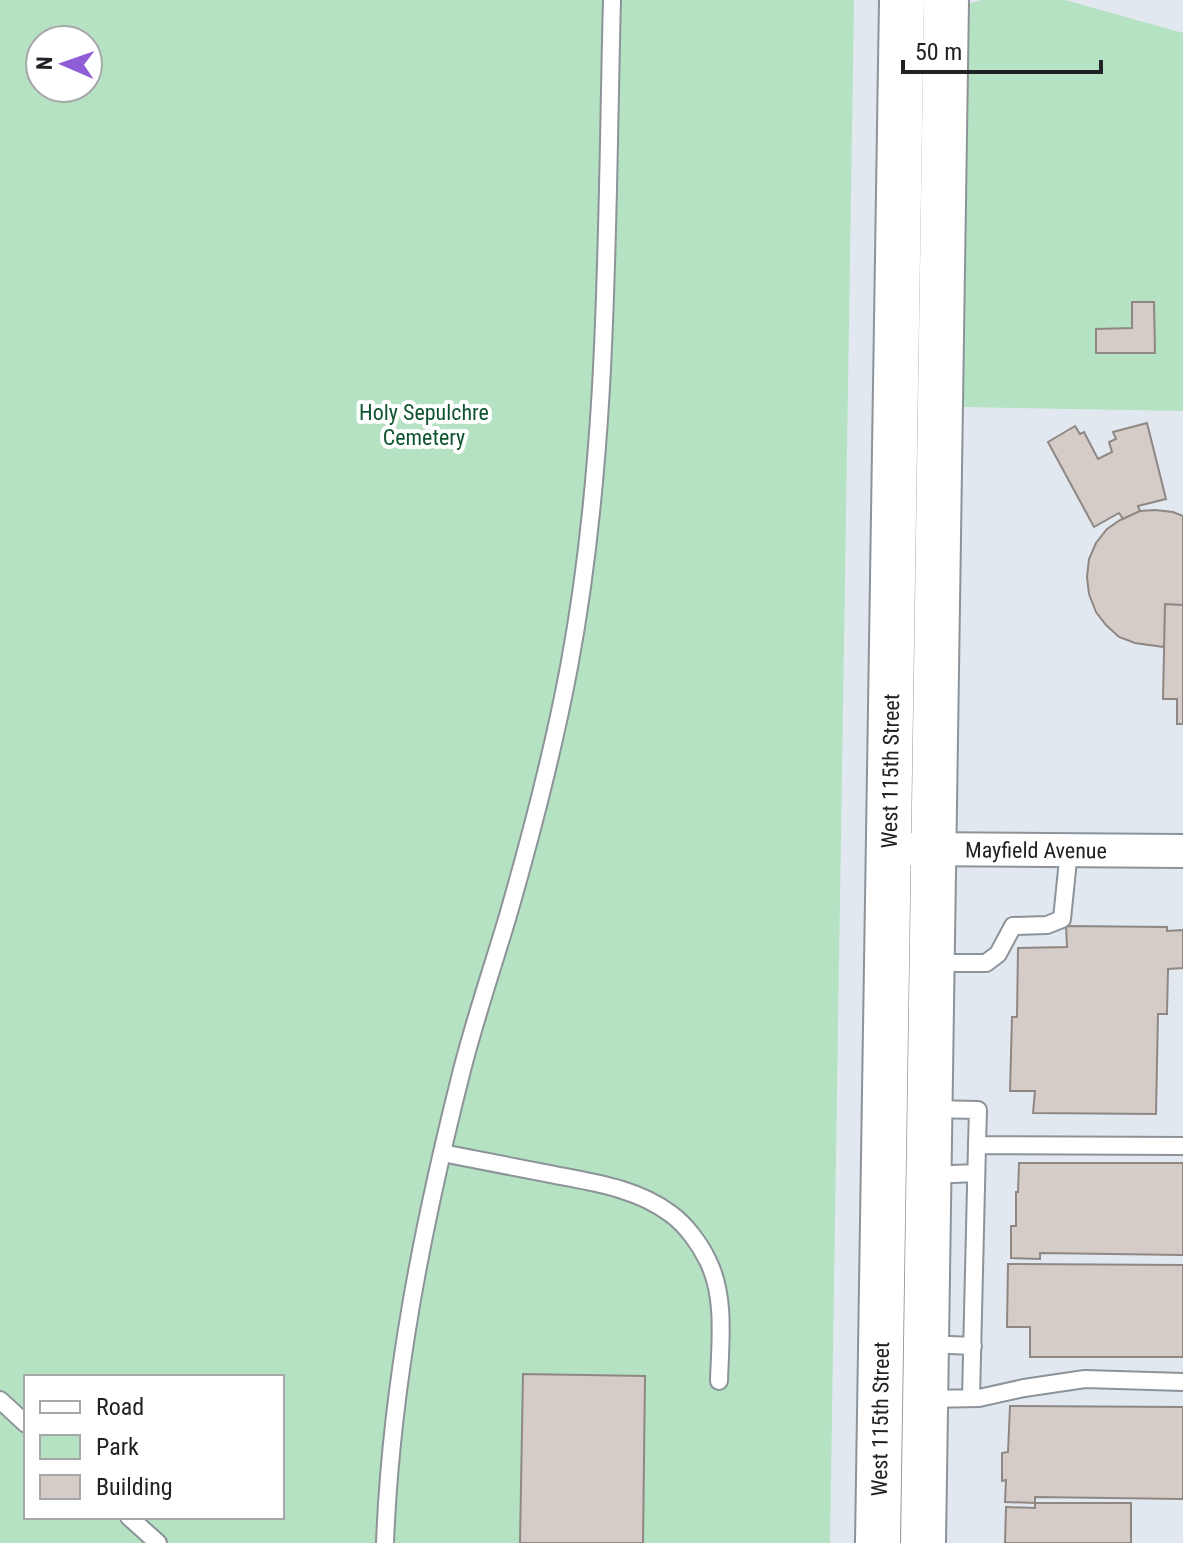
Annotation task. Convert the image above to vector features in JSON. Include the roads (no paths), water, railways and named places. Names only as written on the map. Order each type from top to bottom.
[{"type":"street","name":"West 115th Street","points":[[878,1543],[902,0]]},
{"type":"street","name":"West 115th Street","points":[[923,1543],[946,0]]},
{"type":"street","name":"Mayfield Avenue","points":[[889,849],[1183,851]]},
{"type":"lane","points":[[385,1543],[395,1421],[424,1235],[463,1066],[535,817],[569,667],[580,600],[594,485],[601,376],[612,0]]},
{"type":"lane","points":[[932,963],[986,963],[998,954],[1013,926],[1047,925],[1062,919],[1069,850]]},
{"type":"lane","points":[[930,1109],[978,1110],[971,1398]]},
{"type":"lane","points":[[977,1145],[1183,1146]]},
{"type":"lane","points":[[442,1153],[605,1185],[646,1199],[671,1214],[691,1234],[709,1262],[717,1291],[720,1320],[719,1381]]},
{"type":"lane","points":[[929,1175],[976,1173]]},
{"type":"lane","points":[[926,1344],[973,1346]]},
{"type":"lane","points":[[925,1399],[979,1398],[1085,1379],[1183,1382]]},
{"type":"lane","points":[[0,1400],[24,1422]]},
{"type":"lane","points":[[131,1519],[158,1543]]},
{"type":"park label","name":"Holy Sepulchre Cemetery","points":[[424,424]]}]
